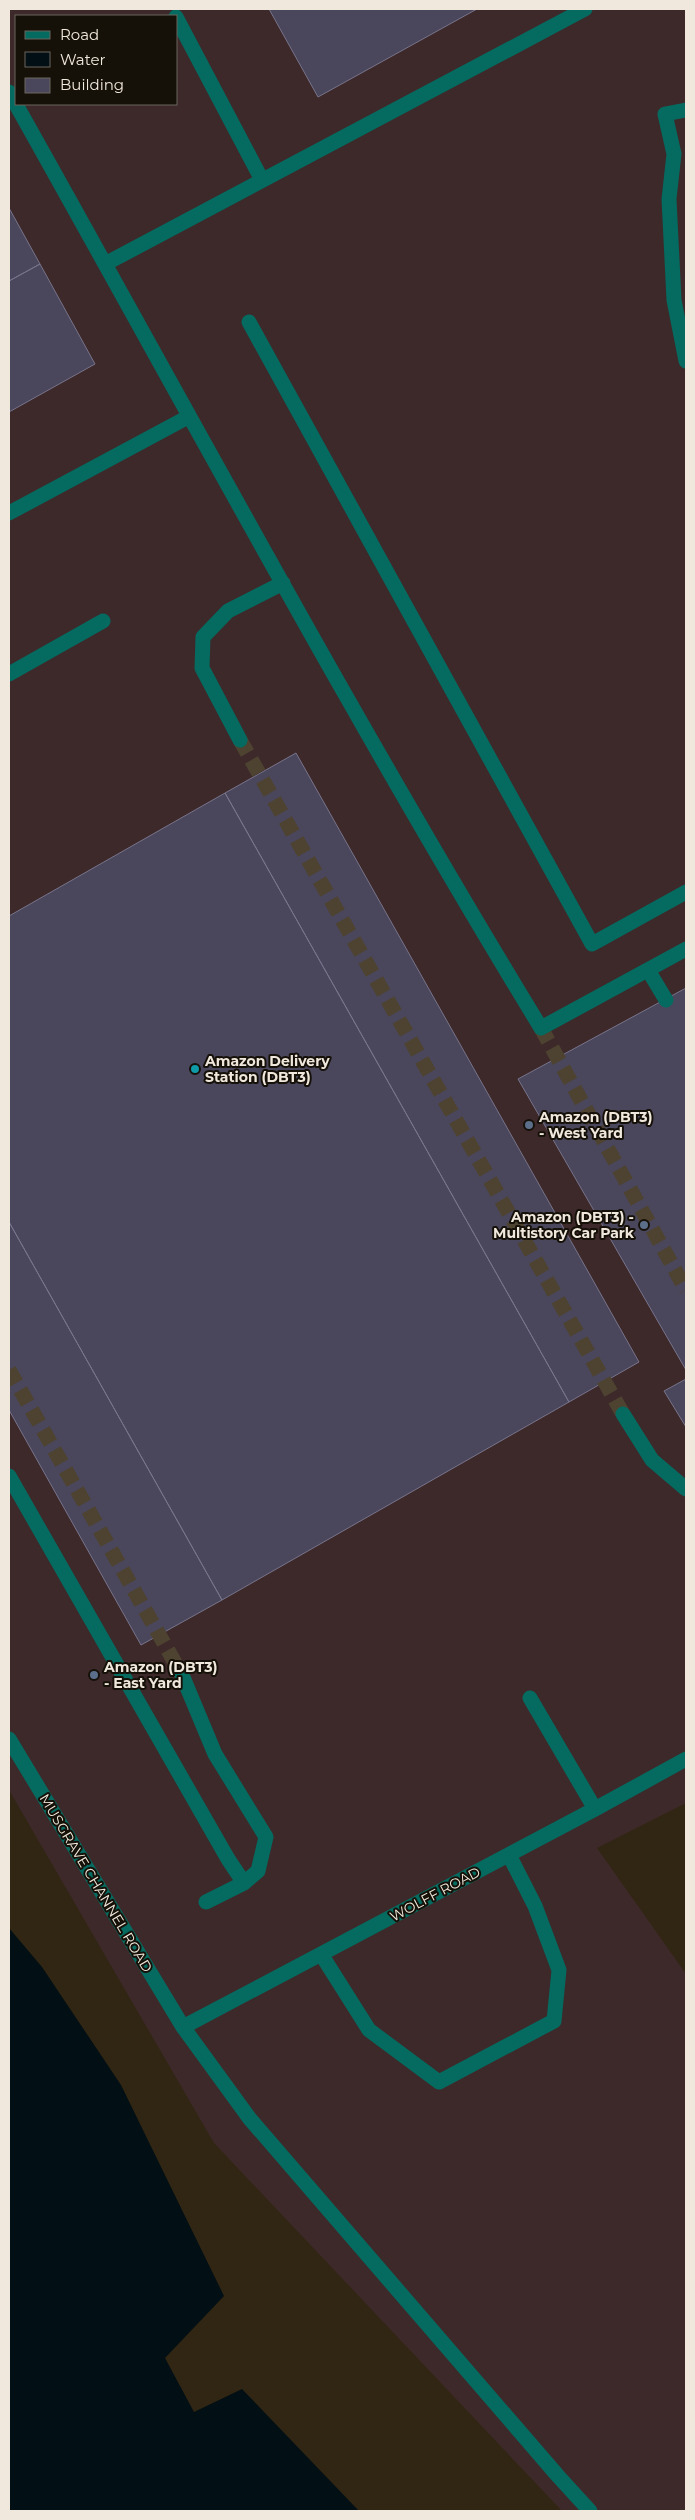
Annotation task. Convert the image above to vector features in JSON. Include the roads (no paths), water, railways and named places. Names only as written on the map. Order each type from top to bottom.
[{"type":"lane","points":[[106,264],[585,9]]},
{"type":"lane","points":[[178,21],[262,180]]},
{"type":"lane","points":[[16,105],[106,264],[188,417],[462,899],[541,1028],[686,949]]},
{"type":"lane","points":[[686,110],[665,114],[679,143],[674,154],[669,199],[674,300],[686,361]]},
{"type":"lane","points":[[249,322],[592,944],[686,892]]},
{"type":"lane","points":[[9,513],[188,417]]},
{"type":"lane","points":[[240,740],[202,668],[202,637],[228,611],[283,583]]},
{"type":"lane","points":[[9,674],[102,621]]},
{"type":"lane","points":[[648,970],[666,1000]]},
{"type":"lane","points":[[623,1414],[652,1460],[686,1489]]},
{"type":"lane","points":[[9,1476],[228,1859],[244,1883]]},
{"type":"lane","points":[[182,1675],[215,1754],[266,1836],[258,1871],[244,1883],[206,1902]]},
{"type":"lane","points":[[530,1698],[595,1810]]},
{"type":"lane","name":"MUSGRAVE CHANNEL ROAD","points":[[9,1739],[183,2026],[250,2119],[590,2511]]},
{"type":"lane","name":"WOLFF ROAD","points":[[183,2026],[595,1810],[686,1759]]},
{"type":"lane","points":[[321,1954],[369,2030],[439,2082],[554,2021],[559,1970],[535,1906],[509,1855]]},
{"type":"water","points":[[9,1928],[42,1967],[121,2085],[224,2296],[165,2358],[194,2412],[242,2389],[359,2511],[9,2511]]},
{"type":"tunnel","points":[[240,740],[623,1414]]},
{"type":"tunnel","points":[[541,1028],[686,1290]]},
{"type":"tunnel","points":[[9,1370],[182,1675]]},
{"type":"place","name":"Amazon Delivery Station (DBT3)","points":[[195,1069]]},
{"type":"place","name":"Amazon (DBT3) - West Yard","points":[[529,1125]]},
{"type":"place","name":"Amazon (DBT3) - Multistory Car Park","points":[[644,1225]]},
{"type":"place","name":"Amazon (DBT3) - East Yard","points":[[94,1675]]}]
